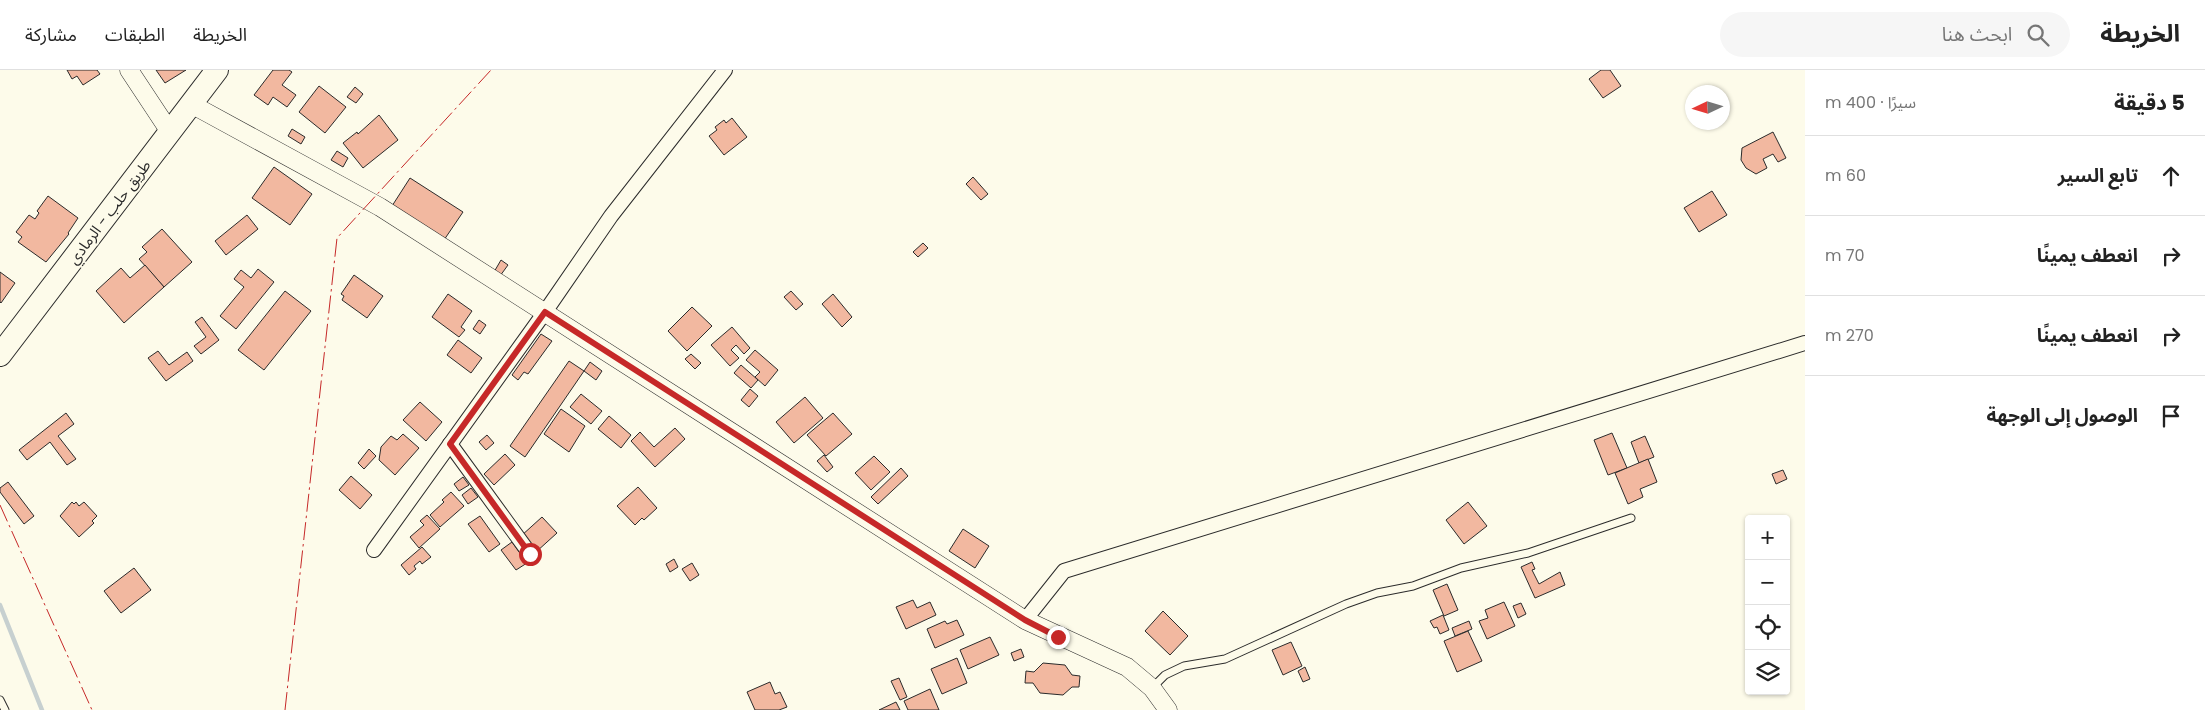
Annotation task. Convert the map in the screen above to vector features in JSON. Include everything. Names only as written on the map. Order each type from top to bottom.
[{"type":"highway","name":"طريق حلب - الرمادي","points":[[0,355],[217,70]]},
{"type":"street","points":[[129,70],[170,132]]},
{"type":"street","points":[[374,550],[545,312],[611,216],[725,70]]},
{"type":"street","points":[[191,104],[380,207],[1025,620],[1127,667],[1152,688],[1168,710]]},
{"type":"street","points":[[1025,620],[1064,571],[1805,342]]},
{"type":"street","points":[[450,444],[530,554]]},
{"type":"lane","points":[[1152,688],[1165,675],[1184,666],[1225,660],[1346,604],[1377,593],[1413,586],[1461,568],[1528,553],[1631,518]]},
{"type":"lane","points":[[0,700],[5,710]]},
{"type":"building","points":[[67,70],[97,70],[100,74],[83,85],[77,76],[72,79]]},
{"type":"building","points":[[156,70],[186,70],[165,83]]},
{"type":"building","points":[[273,70],[289,70],[292,72],[282,85],[296,95],[287,107],[273,97],[268,105],[254,95]]},
{"type":"building","points":[[1601,70],[1610,70],[1621,86],[1603,98],[1589,79]]},
{"type":"building","points":[[319,86],[346,107],[325,133],[299,112]]},
{"type":"building","points":[[355,87],[363,94],[356,103],[347,97]]},
{"type":"building","points":[[379,115],[398,140],[363,168],[343,143],[357,132],[358,134]]},
{"type":"building","points":[[732,118],[747,137],[724,155],[709,136],[717,130],[715,127],[724,120],[726,123]]},
{"type":"building","points":[[292,129],[305,137],[301,144],[288,136]]},
{"type":"building","points":[[1773,132],[1786,158],[1778,162],[1773,154],[1763,159],[1767,168],[1756,174],[1746,168],[1741,160],[1742,148]]},
{"type":"building","points":[[337,151],[348,158],[343,167],[331,160]]},
{"type":"building","points":[[274,167],[312,194],[290,225],[252,198]]},
{"type":"building","points":[[973,177],[988,194],[981,200],[966,184]]},
{"type":"building","points":[[410,178],[463,212],[444,240],[392,206]]},
{"type":"building","points":[[1712,191],[1727,215],[1699,232],[1684,208]]},
{"type":"building","points":[[48,196],[78,218],[69,234],[46,262],[18,242],[22,237],[16,232],[29,215],[35,219],[39,213],[37,211]]},
{"type":"building","points":[[247,215],[258,229],[226,255],[215,241]]},
{"type":"building","points":[[162,229],[192,262],[164,287],[139,259],[147,252],[142,247]]},
{"type":"building","points":[[923,243],[928,248],[918,257],[913,252]]},
{"type":"building","points":[[501,260],[508,265],[500,276],[494,272]]},
{"type":"building","points":[[145,265],[164,287],[124,323],[96,291],[121,268],[130,278]]},
{"type":"building","points":[[258,269],[274,282],[236,329],[220,316],[244,287],[234,279],[241,270],[251,278]]},
{"type":"building","points":[[0,272],[15,283],[1,303],[0,302]]},
{"type":"building","points":[[354,275],[383,296],[367,318],[342,300],[344,296],[341,294]]},
{"type":"building","points":[[285,291],[311,311],[264,370],[238,350]]},
{"type":"building","points":[[791,291],[803,304],[796,310],[784,297]]},
{"type":"building","points":[[448,294],[472,311],[461,327],[465,330],[459,337],[432,317]]},
{"type":"building","points":[[833,294],[852,317],[842,327],[822,304]]},
{"type":"building","points":[[692,307],[712,326],[687,351],[668,331]]},
{"type":"building","points":[[202,317],[219,340],[201,354],[194,346],[206,337],[195,322]]},
{"type":"building","points":[[479,320],[486,325],[480,334],[473,329]]},
{"type":"building","points":[[732,327],[750,348],[744,354],[736,345],[731,350],[739,358],[730,366],[711,345]]},
{"type":"building","points":[[541,334],[552,341],[528,374],[524,372],[518,380],[512,375]]},
{"type":"building","points":[[458,340],[482,358],[471,373],[447,355]]},
{"type":"building","points":[[755,350],[778,370],[765,386],[755,377],[760,372],[746,360]]},
{"type":"building","points":[[158,351],[169,365],[187,352],[193,361],[166,381],[148,358]]},
{"type":"building","points":[[691,354],[701,363],[695,369],[685,359]]},
{"type":"building","points":[[569,361],[584,371],[525,457],[510,446]]},
{"type":"building","points":[[590,362],[602,371],[596,380],[584,371]]},
{"type":"building","points":[[741,365],[758,380],[751,388],[734,373]]},
{"type":"building","points":[[750,389],[758,396],[749,407],[741,400]]},
{"type":"building","points":[[581,394],[602,411],[591,424],[570,407]]},
{"type":"building","points":[[805,397],[823,418],[794,443],[776,422]]},
{"type":"building","points":[[420,402],[442,422],[426,441],[403,420]]},
{"type":"building","points":[[561,409],[585,426],[569,452],[544,434]]},
{"type":"building","points":[[66,413],[74,424],[58,436],[76,459],[67,465],[50,442],[27,460],[19,450]]},
{"type":"building","points":[[833,413],[852,434],[826,456],[807,435]]},
{"type":"building","points":[[609,416],[631,435],[621,448],[598,429]]},
{"type":"building","points":[[675,428],[685,439],[655,467],[631,441],[640,432],[654,447]]},
{"type":"building","points":[[1612,433],[1627,468],[1608,475],[1594,440]]},
{"type":"building","points":[[403,434],[419,448],[395,475],[379,460],[381,447],[391,436],[397,440]]},
{"type":"building","points":[[487,435],[494,443],[486,450],[479,442]]},
{"type":"building","points":[[1645,436],[1654,457],[1639,463],[1631,442]]},
{"type":"building","points":[[369,449],[376,456],[364,469],[358,463]]},
{"type":"building","points":[[505,454],[515,465],[494,485],[484,474]]},
{"type":"building","points":[[824,455],[833,467],[827,472],[817,461]]},
{"type":"building","points":[[874,456],[890,472],[871,490],[855,473]]},
{"type":"building","points":[[1648,459],[1657,482],[1640,489],[1643,497],[1628,504],[1615,473]]},
{"type":"building","points":[[901,468],[908,476],[878,504],[871,497]]},
{"type":"building","points":[[1783,470],[1787,479],[1776,484],[1772,474]]},
{"type":"building","points":[[351,476],[372,495],[360,509],[339,490]]},
{"type":"building","points":[[463,477],[469,485],[459,491],[454,484]]},
{"type":"building","points":[[8,482],[34,516],[24,524],[0,492],[0,488]]},
{"type":"building","points":[[638,487],[657,508],[644,520],[642,518],[635,525],[617,506]]},
{"type":"building","points":[[471,488],[478,497],[468,504],[462,495]]},
{"type":"building","points":[[451,492],[464,506],[440,527],[430,515],[444,502],[442,500]]},
{"type":"building","points":[[72,502],[74,504],[76,502],[79,506],[84,502],[97,516],[92,521],[94,523],[79,537],[60,516]]},
{"type":"building","points":[[1468,502],[1487,526],[1464,544],[1446,520]]},
{"type":"building","points":[[427,515],[440,529],[419,548],[410,537],[424,525],[420,521]]},
{"type":"building","points":[[480,516],[500,544],[489,552],[468,524]]},
{"type":"building","points":[[542,517],[557,533],[536,552],[521,536]]},
{"type":"building","points":[[963,529],[989,546],[975,568],[949,551]]},
{"type":"building","points":[[512,542],[527,563],[516,570],[501,550]]},
{"type":"building","points":[[422,547],[431,557],[422,564],[420,561],[414,566],[416,569],[409,575],[401,565]]},
{"type":"building","points":[[674,559],[678,567],[670,572],[666,564]]},
{"type":"building","points":[[1532,562],[1535,569],[1532,570],[1539,584],[1560,572],[1565,585],[1535,598],[1521,567]]},
{"type":"building","points":[[692,563],[699,575],[690,581],[682,569]]},
{"type":"building","points":[[134,568],[151,590],[121,613],[104,591]]},
{"type":"building","points":[[1447,584],[1458,610],[1444,616],[1433,590]]},
{"type":"building","points":[[913,600],[917,608],[930,602],[936,615],[906,629],[896,607]]},
{"type":"building","points":[[1504,602],[1515,626],[1487,639],[1479,621],[1488,618],[1485,610]]},
{"type":"building","points":[[1521,603],[1526,614],[1518,618],[1513,606]]},
{"type":"building","points":[[1163,611],[1188,636],[1170,655],[1145,631]]},
{"type":"building","points":[[1443,615],[1449,630],[1440,634],[1437,627],[1434,628],[1430,621]]},
{"type":"building","points":[[957,620],[964,635],[935,648],[927,629],[945,621],[947,624]]},
{"type":"building","points":[[1469,621],[1472,629],[1455,636],[1452,628]]},
{"type":"building","points":[[1468,631],[1482,661],[1457,672],[1444,641]]},
{"type":"building","points":[[990,637],[999,655],[968,669],[960,650]]},
{"type":"building","points":[[1291,642],[1302,666],[1283,675],[1272,650]]},
{"type":"building","points":[[1021,649],[1024,657],[1014,661],[1011,653]]},
{"type":"building","points":[[957,658],[967,683],[942,694],[931,669]]},
{"type":"building","points":[[1043,663],[1065,665],[1072,675],[1080,676],[1079,687],[1072,687],[1063,695],[1040,693],[1033,683],[1025,683],[1026,671],[1034,672]]},
{"type":"building","points":[[1305,667],[1310,679],[1303,682],[1298,671]]},
{"type":"building","points":[[899,678],[907,697],[900,700],[891,681]]},
{"type":"building","points":[[770,682],[775,694],[780,692],[787,707],[779,710],[755,710],[747,692]]},
{"type":"building","points":[[930,689],[939,710],[908,710],[904,701]]},
{"type":"building","points":[[896,702],[900,710],[879,710]]},
{"type":"waterway","points":[[0,605],[42,710]]},
{"type":"power","points":[[285,710],[337,238],[491,70]]},
{"type":"power","points":[[0,505],[92,710]]},
{"type":"route","points":[[530,554],[450,444],[545,312],[1025,620],[1058,637]]}]
